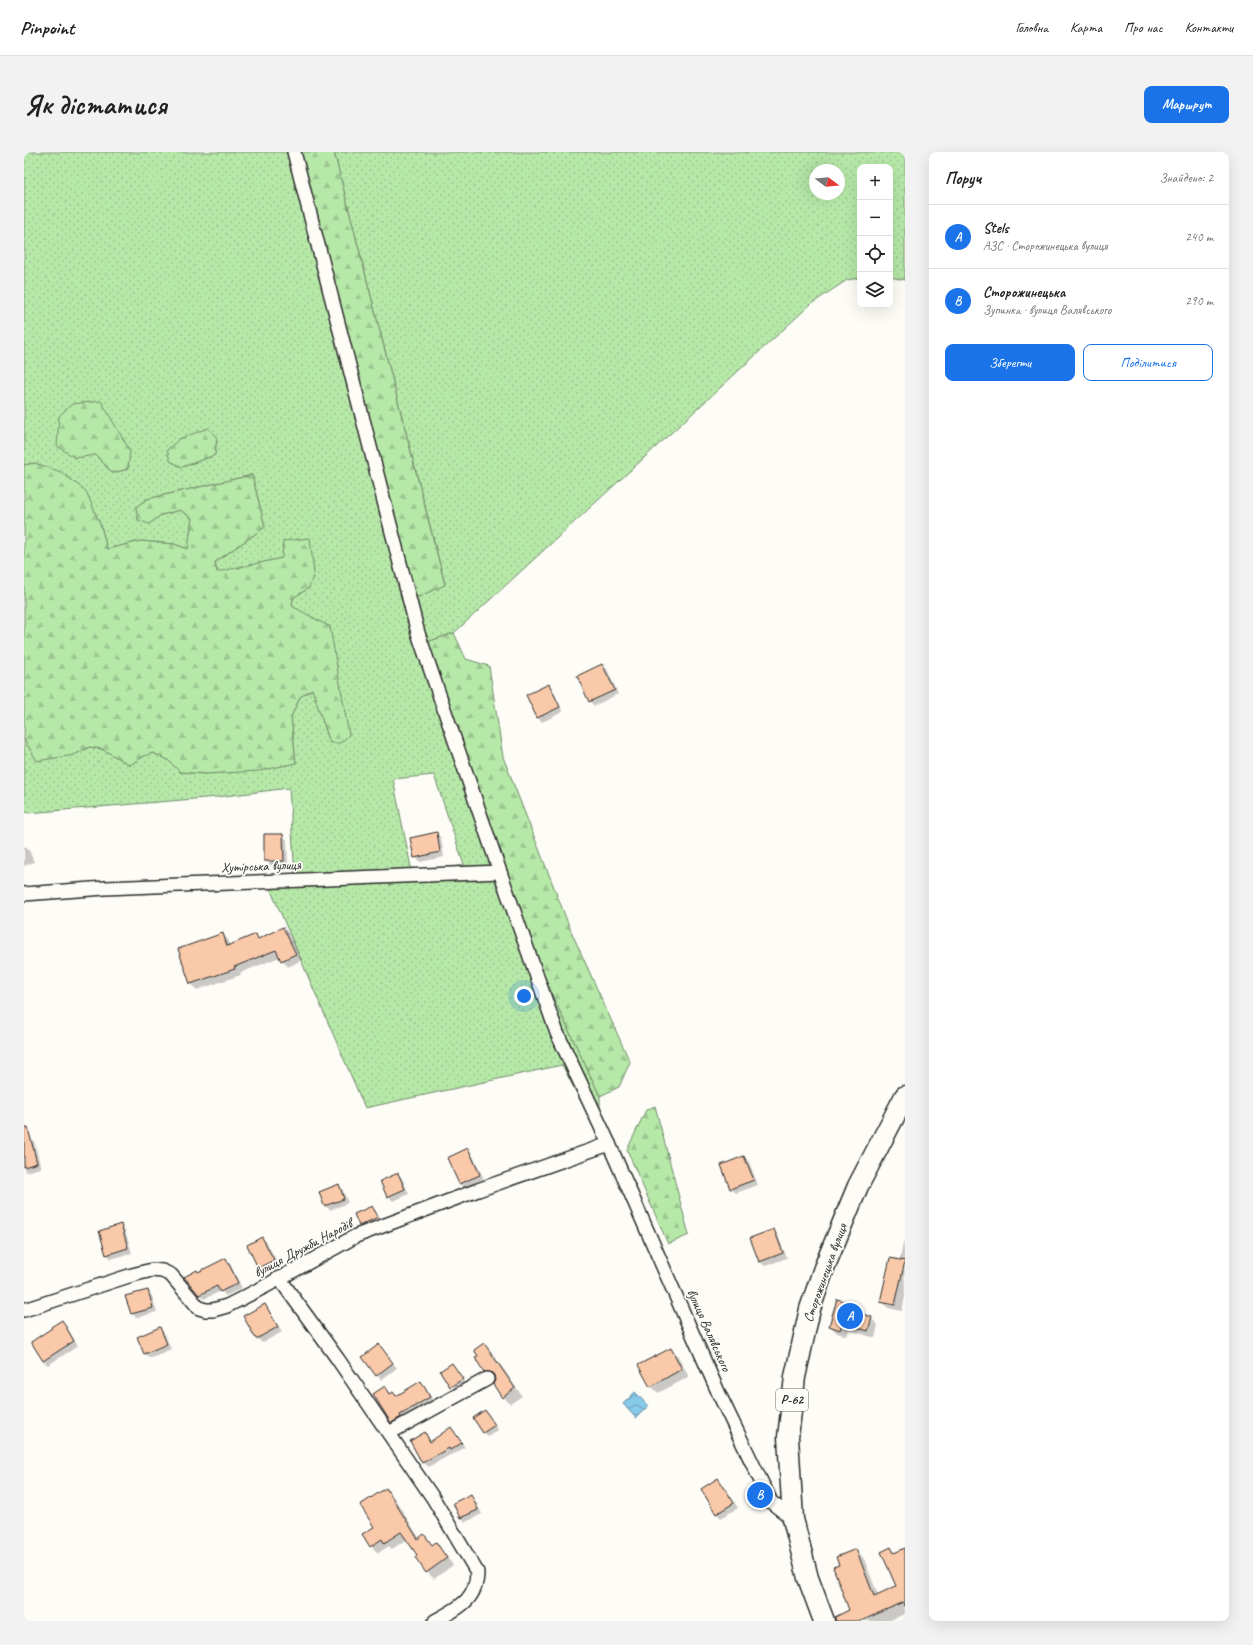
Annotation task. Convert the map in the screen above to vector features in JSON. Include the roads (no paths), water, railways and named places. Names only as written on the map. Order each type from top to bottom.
[{"type":"main road","name":"Сторожинецька вулиця","points":[[824,1621],[808,1578],[793,1519],[788,1437],[795,1377],[810,1309],[824,1268],[858,1186],[905,1096]]},
{"type":"street","name":"вулиця Валявського","points":[[294,152],[418,633],[557,1033],[609,1144],[719,1394],[771,1502],[793,1519]]},
{"type":"street","name":"Хутірська вулиця","points":[[24,894],[105,888],[500,872]]},
{"type":"street","name":"вулиця Дружби Народів","points":[[24,1310],[152,1270],[162,1271],[171,1275],[199,1308],[213,1310],[227,1306],[356,1236],[478,1190],[609,1144]]},
{"type":"street","points":[[279,1278],[389,1433],[433,1498],[477,1572],[477,1582],[464,1605],[435,1621]]},
{"type":"street","points":[[389,1433],[487,1379]]},
{"type":"water","points":[[635,1392],[648,1406],[636,1418],[623,1404]]},
{"type":"place","name":"Stels","points":[[850,1316]]},
{"type":"place","name":"Сторожинецька","points":[[760,1495]]}]
